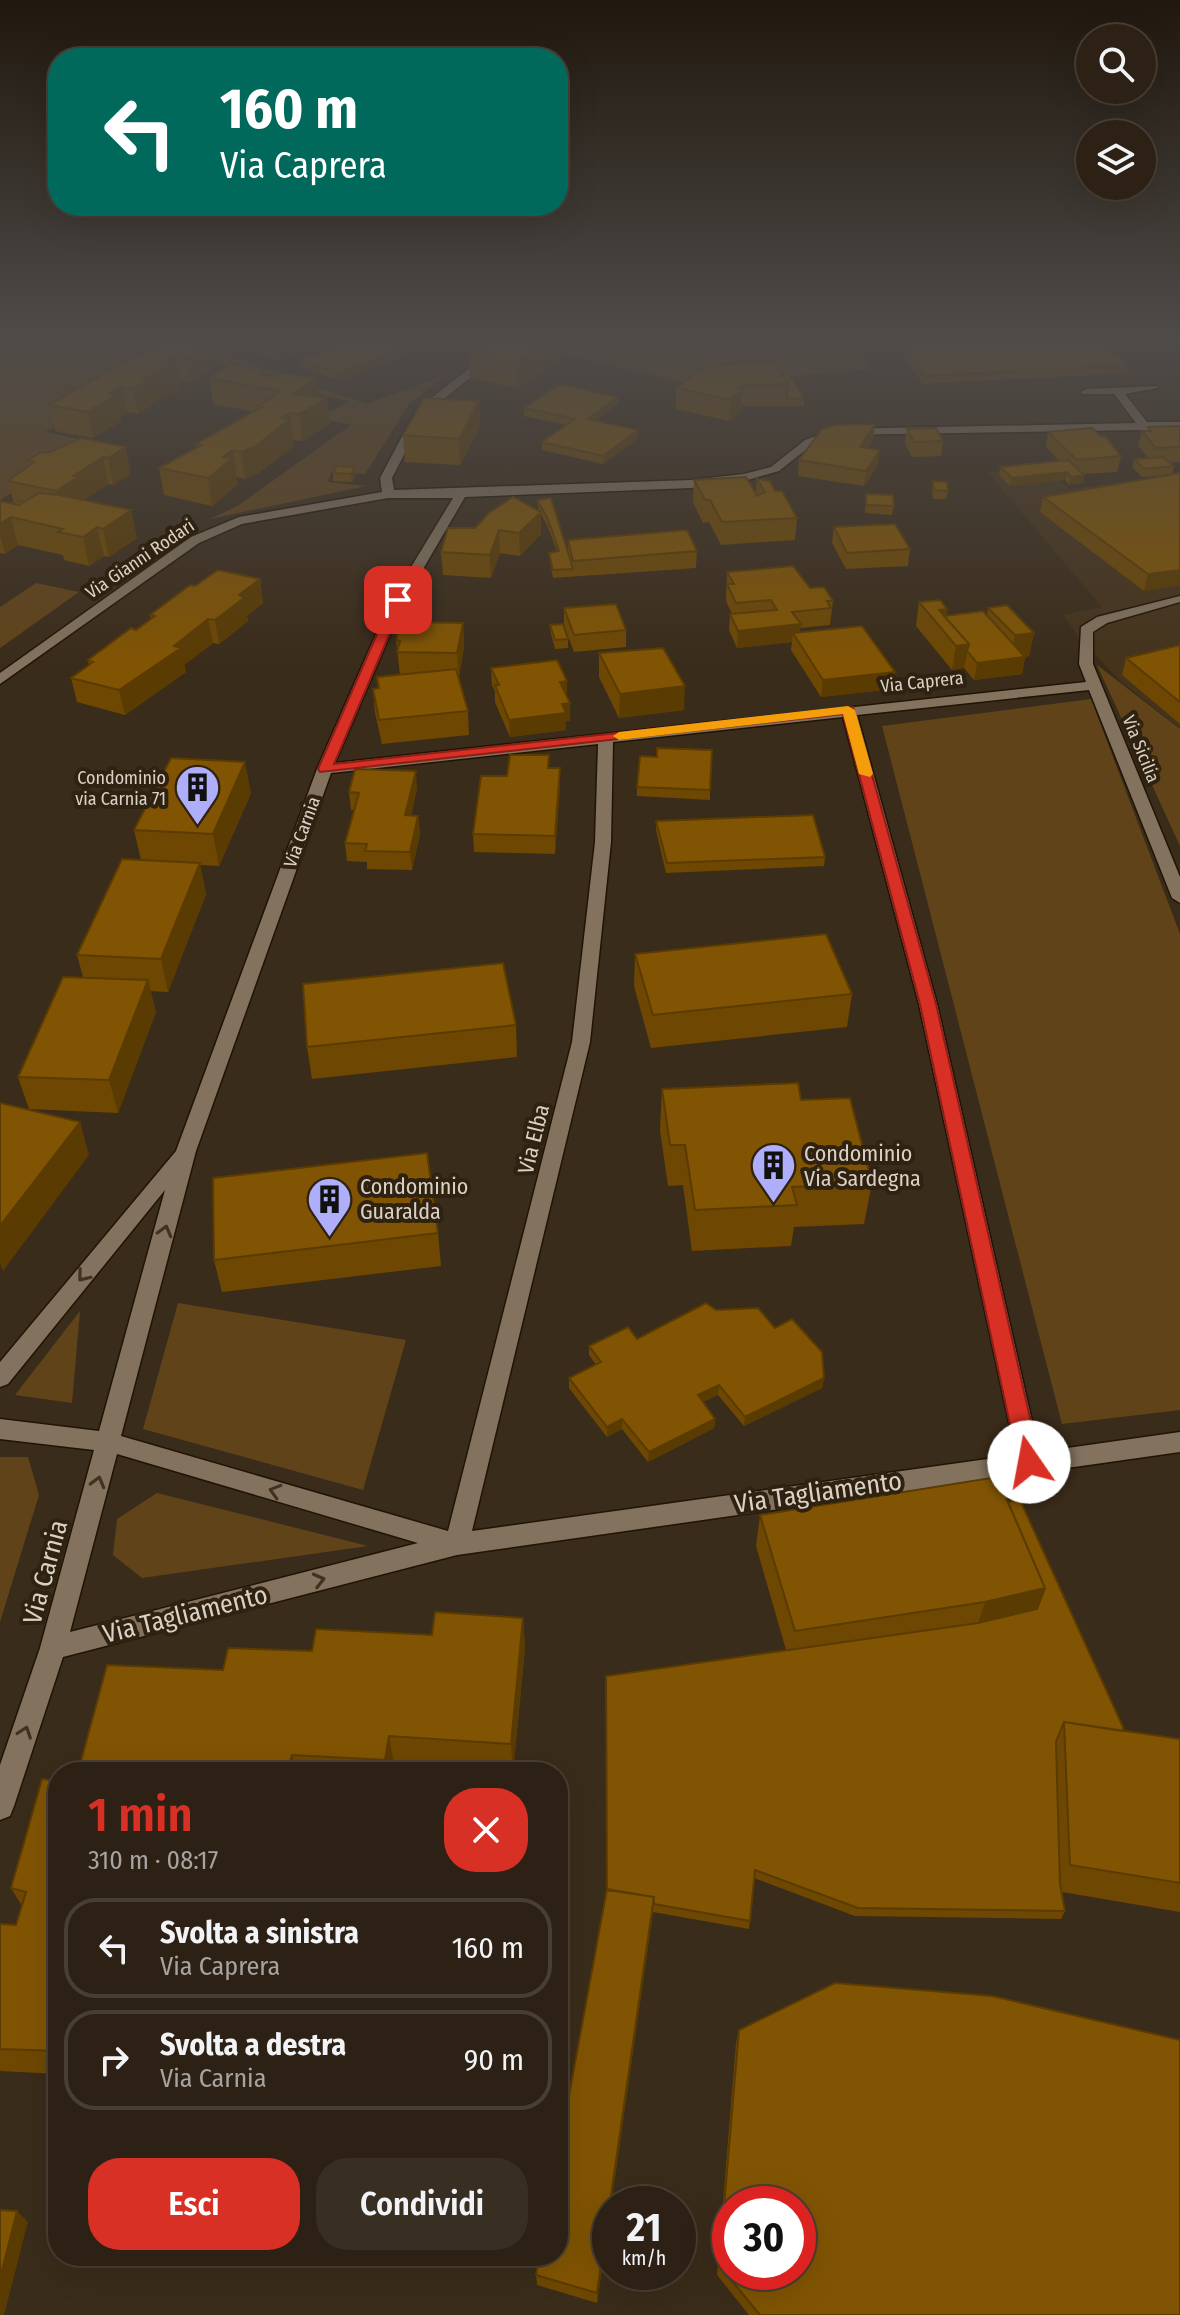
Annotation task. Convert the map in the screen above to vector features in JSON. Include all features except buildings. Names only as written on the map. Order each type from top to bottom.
[{"type":"street","points":[[388,494],[386,478],[401,448]]},
{"type":"street","points":[[461,494],[691,484],[744,477],[775,469],[801,448]]},
{"type":"street","name":"Via Gianni Rodari","points":[[0,680],[195,540],[239,521],[388,494],[461,494]]},
{"type":"street","name":"Via Carnia","points":[[0,1806],[53,1648],[186,1151],[325,769],[398,600],[461,494]]},
{"type":"street","name":"Via Sicilia","points":[[1177,599],[1102,620],[1086,630],[1086,664],[1180,898]]},
{"type":"street","name":"Via Caprera","points":[[325,769],[1094,685]]},
{"type":"street","points":[[848,710],[928,1004],[1029,1462]]},
{"type":"street","name":"Via Elba","points":[[457,1544],[581,1042],[603,842],[606,737]]},
{"type":"street","name":"Via Carnia","points":[[0,1378],[186,1151]]},
{"type":"street","points":[[0,1429],[109,1442]]},
{"type":"street","name":"Via Tagliamento","points":[[109,1442],[457,1544]]},
{"type":"street","name":"Via Tagliamento","points":[[53,1648],[457,1544],[1180,1442]]},
{"type":"shaded area","points":[[0,448],[88,448],[0,500]]},
{"type":"shaded area","points":[[319,448],[381,448],[365,474],[331,472],[328,482],[366,486],[210,519],[239,505]]},
{"type":"shaded area","points":[[1044,466],[1070,489],[1180,474],[1180,728],[1120,681],[1079,637],[1063,615],[1102,607],[988,473]]},
{"type":"shaded area","points":[[36,583],[79,592],[0,648],[0,607]]},
{"type":"shaded area","points":[[1097,665],[1180,729],[1180,846]]},
{"type":"shaded area","points":[[1091,699],[1180,934],[1180,1410],[1062,1424],[882,726]]},
{"type":"shaded area","points":[[178,1303],[406,1340],[363,1490],[143,1429]]},
{"type":"shaded area","points":[[80,1311],[72,1403],[15,1395]]},
{"type":"shaded area","points":[[0,1457],[28,1457],[39,1495],[0,1622]]},
{"type":"shaded area","points":[[157,1493],[368,1546],[142,1578],[113,1555],[117,1519]]},
{"type":"slow traffic","points":[[619,736],[848,710],[866,774]]},
{"type":"place","name":"Condominio via Carnia 71","points":[[197,827]]},
{"type":"place","name":"Condominio Via Sardegna","points":[[773,1205]]},
{"type":"place","name":"Condominio Guaralda","points":[[329,1238]]},
{"type":"route","points":[[398,600],[325,769],[848,710],[928,1004],[1029,1462]]}]
